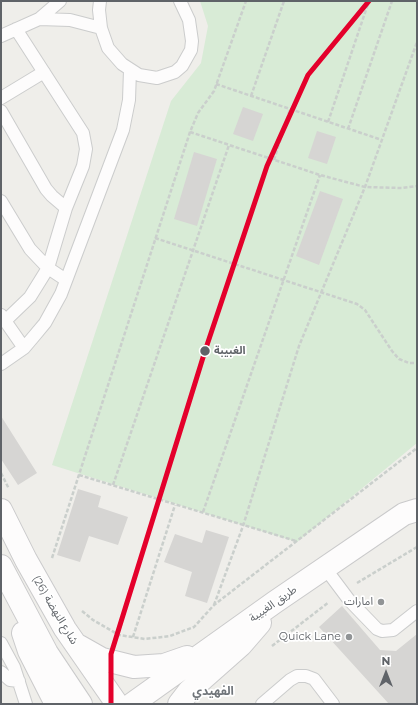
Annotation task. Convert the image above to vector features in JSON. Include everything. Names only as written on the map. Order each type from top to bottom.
[{"type":"street","name":"شارع النهضة (26)","points":[[1,510],[45,595],[74,642],[117,704]]},
{"type":"street","name":"طريق الغبيبة","points":[[132,704],[275,602],[404,514],[417,510]]},
{"type":"street","points":[[1,566],[47,653],[81,704]]},
{"type":"street","points":[[18,598],[21,622],[29,651],[56,704]]},
{"type":"street","points":[[179,704],[189,691],[241,645],[275,602]]},
{"type":"street","points":[[74,642],[102,659],[134,667],[164,665],[210,648]]},
{"type":"lane","points":[[1,36],[38,19],[60,1]]},
{"type":"lane","points":[[100,1],[98,10],[101,28],[108,48],[122,64],[130,70],[148,78],[161,77],[175,72],[187,59],[191,50],[189,20],[180,1]]},
{"type":"lane","points":[[38,19],[70,20],[101,28]]},
{"type":"lane","points":[[16,29],[78,125],[86,141],[86,158],[66,208],[48,268],[30,297],[3,318],[24,348]]},
{"type":"lane","points":[[1,364],[24,348],[45,323],[54,309],[123,130],[129,100],[130,70]]},
{"type":"lane","points":[[1,98],[44,72]]},
{"type":"lane","points":[[1,112],[46,189],[66,208]]},
{"type":"lane","points":[[1,201],[22,239],[48,268],[66,280]]},
{"type":"lane","points":[[325,568],[372,625],[382,630],[393,630],[417,612]]},
{"type":"lane","points":[[1,643],[19,681],[26,704]]},
{"type":"lane","points":[[1,672],[10,680],[19,681]]},
{"type":"lane","points":[[262,704],[290,680],[297,676],[306,676],[314,679],[333,704]]},
{"type":"path","points":[[50,564],[190,132],[198,113],[209,99],[216,84],[246,1]]},
{"type":"path","points":[[251,96],[284,1]]},
{"type":"path","points":[[328,122],[369,1]]},
{"type":"path","points":[[348,129],[392,1]]},
{"type":"path","points":[[214,605],[243,526],[299,346],[365,187],[417,42]]},
{"type":"path","points":[[216,84],[382,140]]},
{"type":"path","points":[[274,160],[290,109]]},
{"type":"path","points":[[190,132],[320,175],[365,187],[402,188],[417,186]]},
{"type":"path","points":[[113,485],[229,145]]},
{"type":"path","points":[[203,512],[320,175]]},
{"type":"path","points":[[155,238],[347,300],[361,307],[372,319],[392,351],[399,359],[409,363],[417,363]]},
{"type":"path","points":[[175,505],[134,637],[145,639],[170,636],[194,627],[214,605],[417,448]]},
{"type":"path","points":[[79,474],[297,542]]},
{"type":"path","points":[[270,648],[343,591],[417,547]]},
{"type":"green space","points":[[200,1],[417,1],[417,443],[297,542],[52,465],[171,101],[201,63],[208,26]]},
{"type":"building","points":[[243,107],[263,114],[253,141],[233,134]]},
{"type":"building","points":[[317,131],[336,137],[327,164],[308,158]]},
{"type":"building","points":[[194,152],[217,159],[197,226],[174,219]]},
{"type":"building","points":[[320,191],[343,199],[319,265],[296,256]]},
{"type":"building","points":[[1,416],[37,473],[18,485],[1,459]]},
{"type":"building","points":[[78,489],[101,496],[98,507],[128,517],[118,545],[89,536],[80,562],[57,555]]},
{"type":"building","points":[[206,530],[229,537],[207,603],[185,596],[192,572],[164,562],[175,534],[202,543]]},
{"type":"building","points":[[342,606],[380,650],[396,651],[417,634],[417,704],[389,704],[319,627]]},
{"type":"transit line","points":[[111,704],[111,654],[205,351],[267,166],[308,75],[369,1]]},
{"type":"place","name":"الغبيبة","points":[[205,351]]},
{"type":"place","name":"امارات","points":[[381,602]]},
{"type":"place","name":"Quick Lane","points":[[349,637]]},
{"type":"district","name":"الفهيدي","points":[[213,691]]}]
